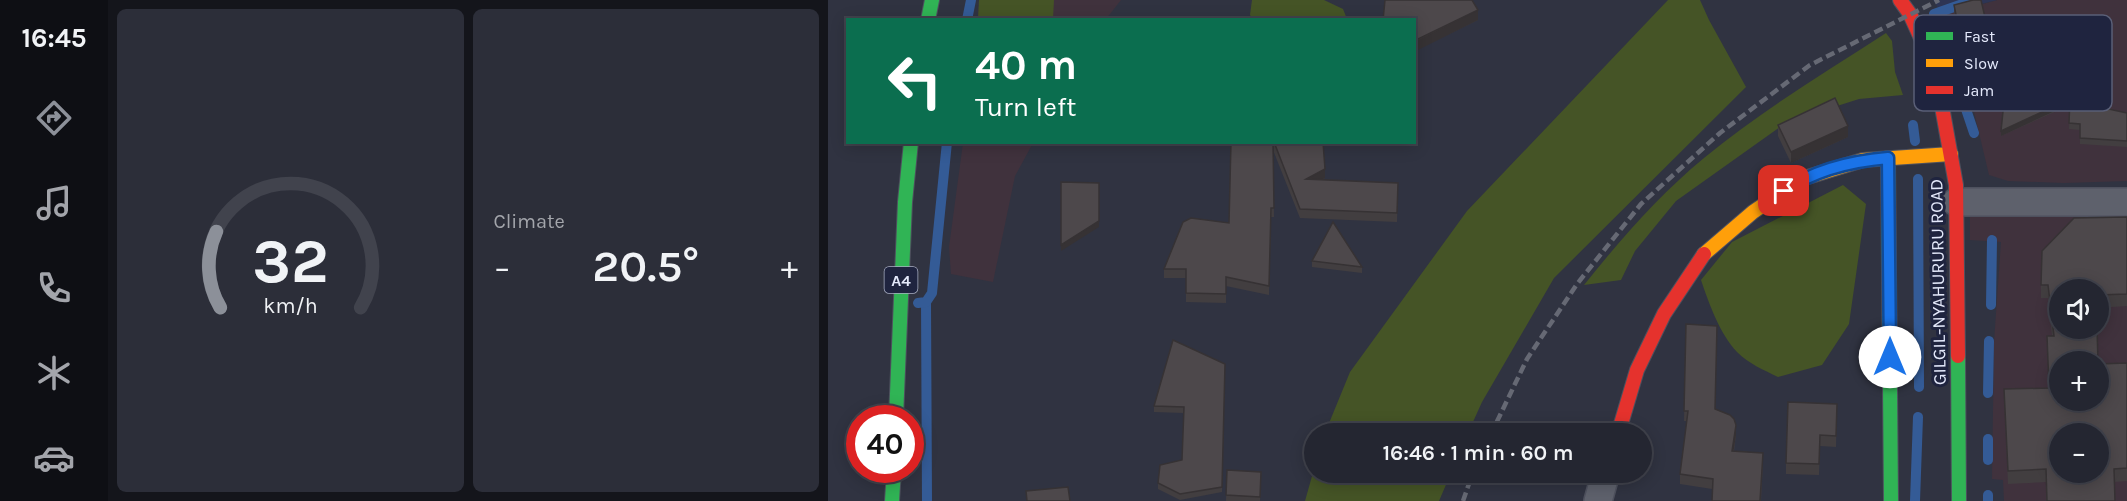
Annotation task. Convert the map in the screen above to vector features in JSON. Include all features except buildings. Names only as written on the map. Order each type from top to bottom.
[{"type":"main road","points":[[928,18],[932,0]]},
{"type":"main road","name":"GILGIL-NYAHURURU ROAD","points":[[1900,0],[1914,23]]},
{"type":"main road","name":"GILGIL-NYAHURURU ROAD","points":[[1943,111],[1956,185],[1959,501]]},
{"type":"main road","name":"A4","points":[[897,405],[905,202],[911,144]]},
{"type":"main road","points":[[1621,423],[1637,370],[1664,314],[1704,254],[1753,212],[1801,179],[1863,160],[1951,154]]},
{"type":"main road","points":[[1888,158],[1891,501]]},
{"type":"main road","points":[[892,501],[893,483]]},
{"type":"street","points":[[1956,202],[2127,202]]},
{"type":"street","points":[[1598,501],[1603,483]]},
{"type":"shaded area","points":[[979,0],[1121,0],[1107,18],[978,18]]},
{"type":"shaded area","points":[[1933,0],[1997,0],[1942,14]]},
{"type":"shaded area","points":[[1997,0],[2127,0],[2127,181],[2063,183],[2008,181],[1989,175],[1974,111],[2112,111],[2112,15],[1942,15]]},
{"type":"shaded area","points":[[963,144],[1032,144],[1015,176],[993,282],[951,274],[949,247]]},
{"type":"shaded area","points":[[2127,213],[2127,501],[2004,501],[2003,480],[1992,479],[1994,342],[2001,242],[1970,240],[1970,214]]},
{"type":"green space","points":[[979,0],[1054,0],[1053,18],[978,18]]},
{"type":"green space","points":[[1252,0],[1324,0],[1343,9],[1347,18],[1252,18],[1250,15]]},
{"type":"green space","points":[[1668,0],[1700,0],[1746,87],[1554,278],[1482,402],[1473,423],[1329,423],[1350,372],[1467,211]]},
{"type":"green space","points":[[1886,33],[1892,41],[1895,72],[1903,95],[1859,99],[1787,122],[1676,201],[1635,251],[1621,280],[1584,285],[1641,218],[1704,158],[1770,108]]},
{"type":"green space","points":[[1843,185],[1866,204],[1849,324],[1822,365],[1778,377],[1746,360],[1731,345],[1716,318],[1701,280],[1732,242]]},
{"type":"green space","points":[[1310,483],[1447,483],[1439,501],[1305,501]]},
{"type":"waterway","points":[[967,18],[971,0]]},
{"type":"waterway","points":[[1934,15],[1974,0]]},
{"type":"waterway","points":[[1967,111],[1974,133]]},
{"type":"waterway","points":[[1913,125],[1915,141]]},
{"type":"waterway","points":[[918,303],[926,302],[932,293],[947,144]]},
{"type":"waterway","points":[[1918,179],[1919,387]]},
{"type":"waterway","points":[[1991,305],[1992,240]]},
{"type":"waterway","points":[[926,302],[927,501]]},
{"type":"waterway","points":[[1988,393],[1989,341]]},
{"type":"waterway","points":[[1915,501],[1918,417]]},
{"type":"waterway","points":[[1988,439],[1988,460]]},
{"type":"waterway","points":[[1988,495],[1988,501]]},
{"type":"railway","points":[[1496,423],[1527,359],[1577,284],[1641,204],[1720,133],[1810,65],[1939,0]]},
{"type":"railway","points":[[1463,501],[1469,483]]},
{"type":"traffic: fast","points":[[928,18],[932,0]]},
{"type":"traffic: fast","points":[[897,405],[905,202],[911,144]]},
{"type":"traffic: fast","points":[[1888,158],[1891,501]]},
{"type":"traffic: fast","points":[[1958,356],[1959,501]]},
{"type":"traffic: fast","points":[[892,501],[893,483]]},
{"type":"traffic: slow","points":[[1704,254],[1753,212],[1801,179],[1863,160],[1951,154]]},
{"type":"traffic: jam","points":[[1900,0],[1914,23]]},
{"type":"traffic: jam","points":[[1943,111],[1956,185],[1958,356]]},
{"type":"traffic: jam","points":[[1621,423],[1637,370],[1664,314],[1704,254]]},
{"type":"route","points":[[1784,191],[1801,179],[1863,160],[1888,158],[1890,357]]}]
